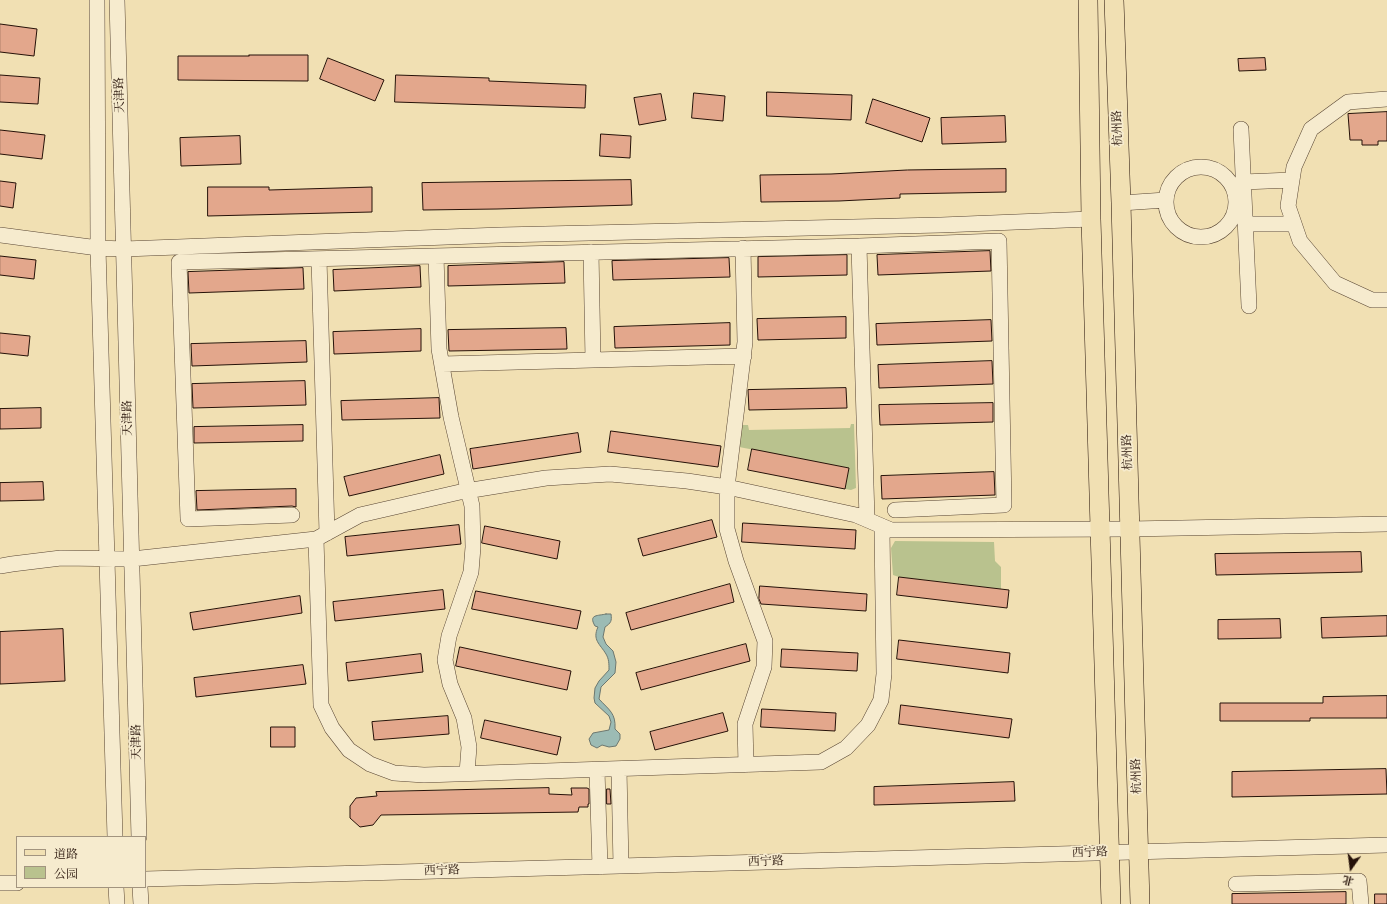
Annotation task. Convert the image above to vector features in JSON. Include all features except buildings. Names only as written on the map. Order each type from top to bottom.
[{"type":"main road","points":[[1088,0],[1092,219],[1111,904]]},
{"type":"main road","name":"杭州路","points":[[1114,0],[1140,904]]},
{"type":"street","name":"天津路","points":[[97,0],[98,248],[115,836]]},
{"type":"street","name":"天津路","points":[[117,0],[139,836]]},
{"type":"street","points":[[1387,99],[1348,102],[1310,129],[1294,166],[1288,206],[1300,241],[1335,283],[1372,300],[1387,300]]},
{"type":"street","points":[[1241,129],[1243,182],[1240,202],[1225,227],[1209,236],[1191,236],[1175,226],[1166,210],[1166,192],[1176,176],[1192,167],[1210,167],[1226,177],[1240,202],[1245,224],[1249,306]]},
{"type":"street","points":[[1243,182],[1292,180]]},
{"type":"street","points":[[1121,203],[1166,200]]},
{"type":"street","points":[[0,235],[98,248],[124,249],[501,235],[1092,219]]},
{"type":"street","points":[[1245,224],[1294,224]]},
{"type":"street","points":[[292,515],[188,519],[179,262],[858,246],[999,241],[1004,505],[895,510]]},
{"type":"street","points":[[858,246],[867,519]]},
{"type":"street","points":[[743,248],[745,342],[728,487],[726,529],[765,641],[764,667],[745,724],[746,765]]},
{"type":"street","points":[[591,252],[593,360]]},
{"type":"street","points":[[436,256],[439,349],[451,417],[467,491],[472,506],[471,572],[449,636],[444,660],[450,684],[464,718],[468,747],[467,773]]},
{"type":"street","points":[[319,259],[322,536],[321,705],[332,728],[349,750],[370,764],[394,773],[424,774],[597,770],[821,762],[846,748],[868,725],[880,700],[884,674],[882,530],[1130,529],[1387,524]]},
{"type":"street","points":[[442,364],[744,356]]},
{"type":"street","points":[[0,566],[61,558],[132,559],[322,536],[360,515],[467,491],[546,478],[610,474],[687,481],[728,487],[856,514],[891,530]]},
{"type":"street","points":[[619,769],[621,866]]},
{"type":"street","points":[[597,770],[600,867]]},
{"type":"street","name":"西宁路","points":[[146,879],[1387,845]]},
{"type":"street","points":[[1236,884],[1359,881],[1361,904]]},
{"type":"street","points":[[0,883],[16,883]]},
{"type":"street","points":[[116,888],[117,904]]},
{"type":"street","points":[[140,888],[141,904]]},
{"type":"green space","points":[[851,424],[854,424],[856,488],[851,490],[845,489],[849,468],[739,447],[740,425],[748,425],[749,430],[850,428]]},
{"type":"green space","points":[[895,541],[994,542],[995,561],[1001,567],[1001,589],[899,577],[893,575],[891,548]]},
{"type":"water","points":[[611,614],[611,620],[605,627],[603,637],[606,644],[613,651],[616,662],[615,673],[601,687],[599,699],[613,715],[615,729],[620,734],[620,739],[616,746],[609,747],[602,745],[597,748],[591,745],[589,739],[593,733],[609,730],[611,722],[609,716],[595,703],[594,698],[595,688],[609,670],[609,662],[607,656],[596,639],[596,631],[598,627],[595,626],[593,622],[593,617]]}]
